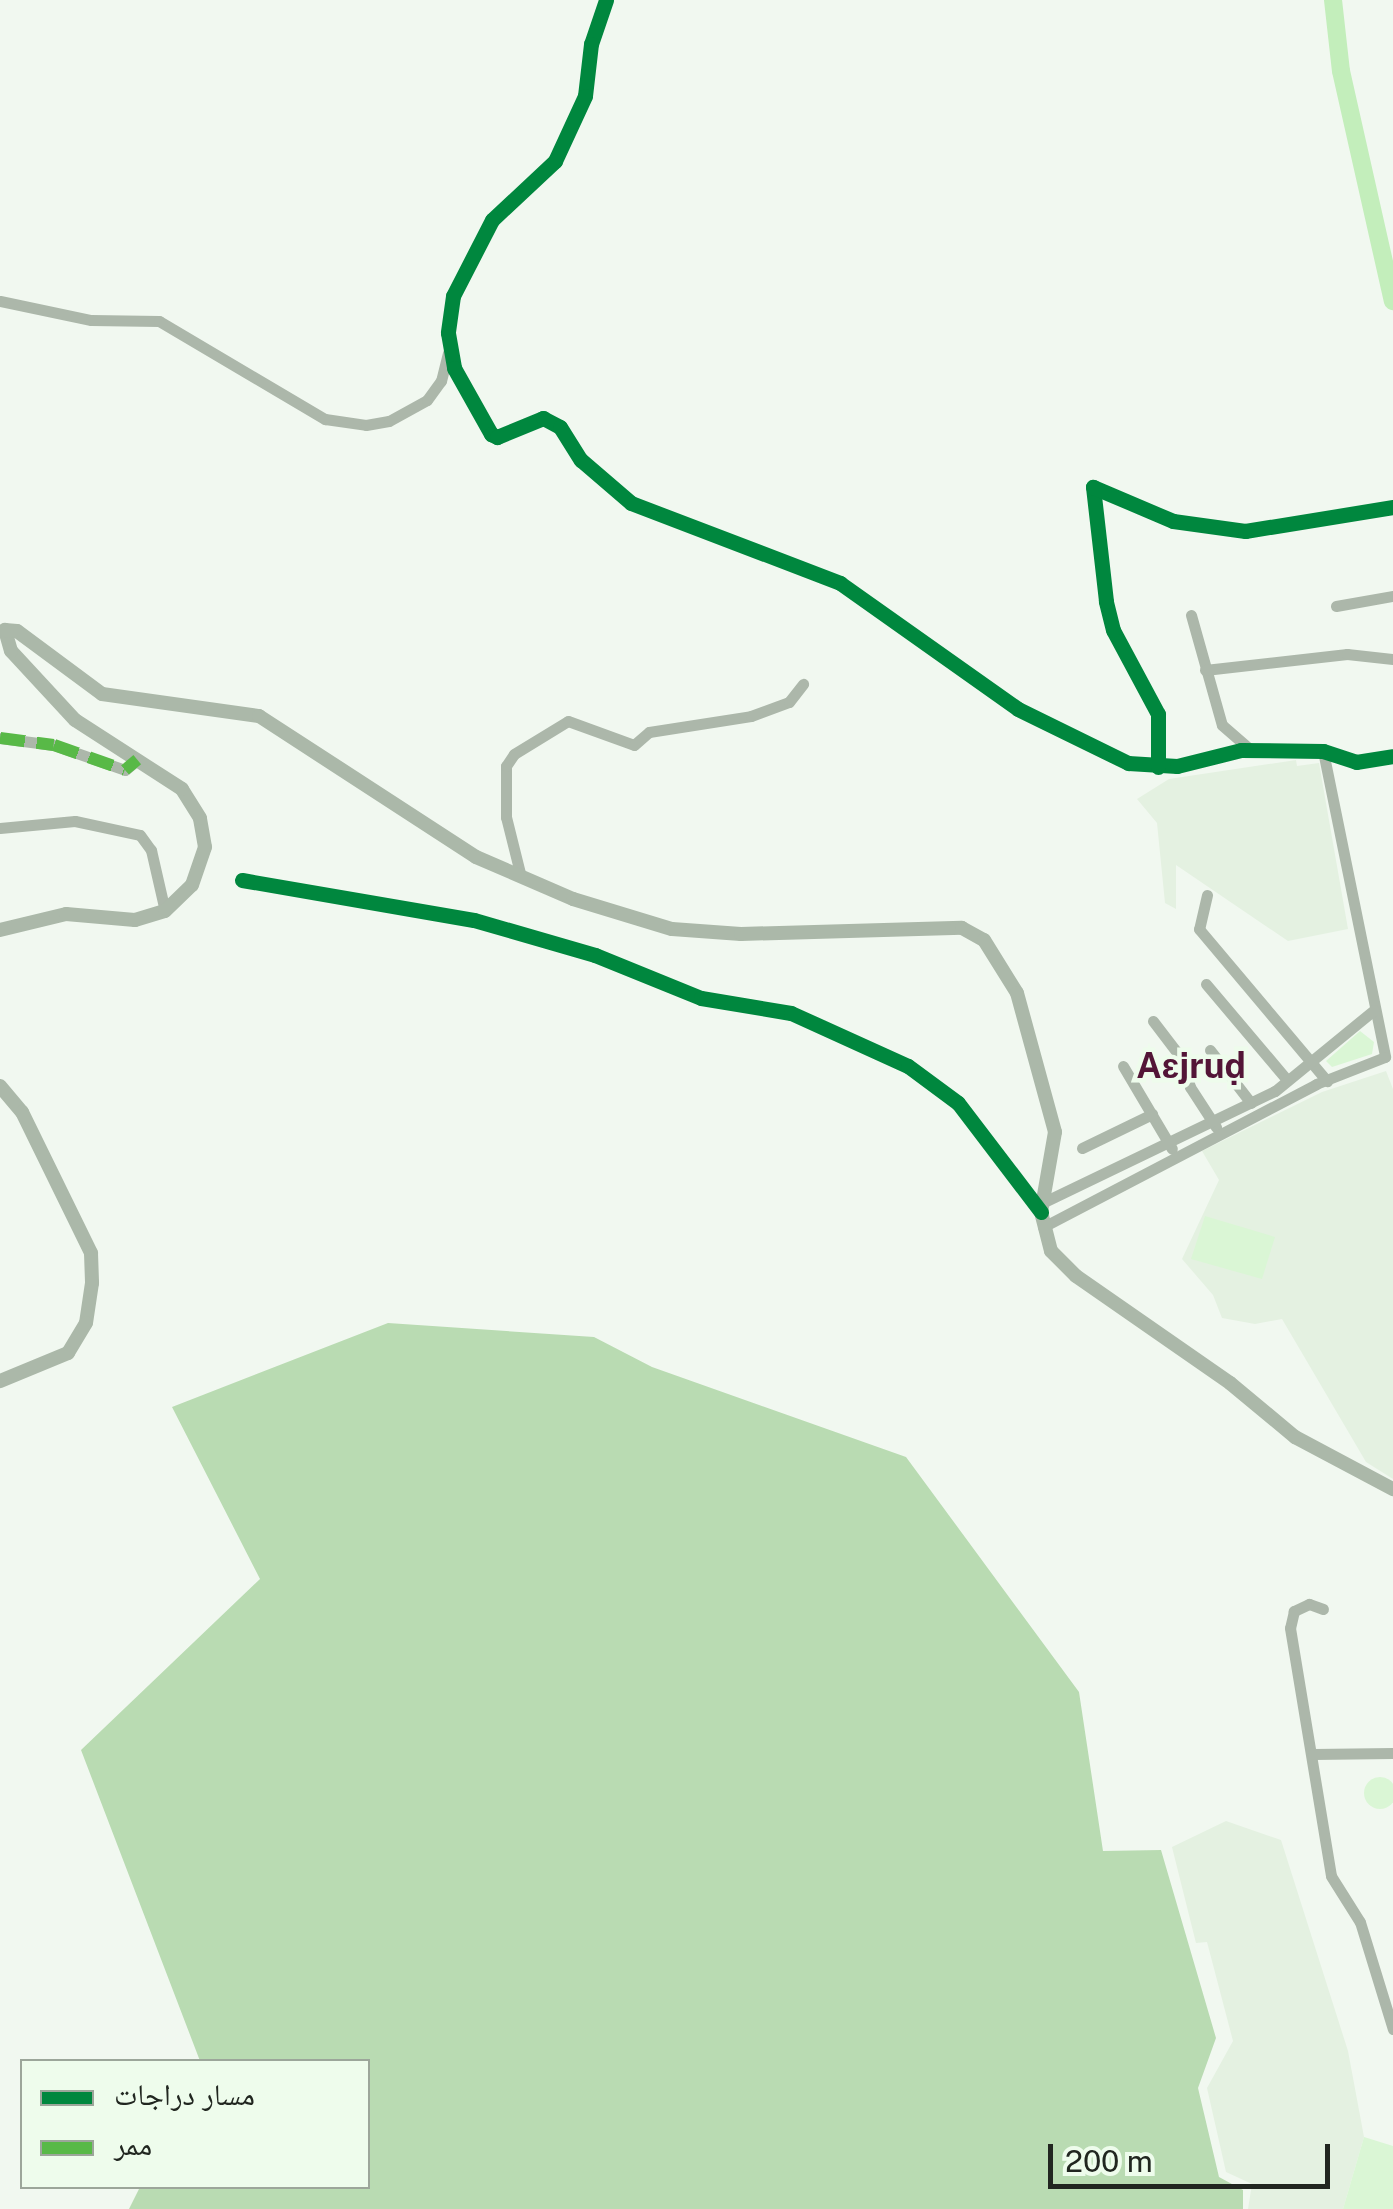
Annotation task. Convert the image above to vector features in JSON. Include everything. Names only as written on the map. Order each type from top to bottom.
[{"type":"main road","points":[[0,930],[66,914],[135,920],[165,911],[192,885],[205,847],[200,818],[182,788],[75,720],[11,651],[4,630],[17,631],[102,694],[259,716],[476,858],[672,929],[741,934],[910,926],[962,928],[984,940],[1017,993],[1055,1132],[1042,1214],[1051,1250],[1076,1276],[1230,1382],[1295,1437],[1393,1490]]},
{"type":"main road","points":[[0,1086],[22,1112],[91,1253],[92,1283],[86,1323],[68,1353],[0,1382]]},
{"type":"street","points":[[0,301],[91,320],[159,321],[325,419],[366,425],[389,422],[427,400],[441,381],[458,280],[492,220],[556,162],[585,96],[591,44],[606,0]]},
{"type":"street","points":[[449,349],[465,396],[491,434],[498,437],[543,418],[560,427],[581,460],[631,503],[840,583],[1018,710],[1094,750],[1158,766],[1212,762],[1250,749],[1324,751],[1356,762],[1393,756]]},
{"type":"street","points":[[1158,766],[1158,714],[1113,630],[1106,601],[1093,487],[1172,521],[1245,531],[1393,506]]},
{"type":"street","points":[[1336,606],[1393,596]]},
{"type":"street","points":[[1191,615],[1222,725],[1250,749]]},
{"type":"street","points":[[1205,670],[1346,654],[1393,659]]},
{"type":"street","points":[[521,877],[506,818],[506,766],[514,754],[568,721],[634,745],[649,732],[770,709],[788,702],[803,684]]},
{"type":"street","points":[[0,738],[54,745],[125,770],[137,760]]},
{"type":"street","points":[[1042,1214],[1178,1157],[1327,1080],[1389,1058],[1374,1010],[1324,751]]},
{"type":"street","points":[[0,828],[75,821],[140,835],[151,850],[165,911]]},
{"type":"street","points":[[242,880],[490,924],[596,956],[701,998],[791,1013],[908,1066],[958,1103],[1042,1214]]},
{"type":"street","points":[[1206,895],[1199,929],[1327,1080]]},
{"type":"street","points":[[1206,984],[1287,1080]]},
{"type":"street","points":[[1042,1214],[1168,1143],[1251,1103],[1287,1080],[1374,1010]]},
{"type":"street","points":[[1153,1021],[1182,1058],[1220,1134]]},
{"type":"street","points":[[1210,1050],[1251,1103]]},
{"type":"street","points":[[1123,1066],[1178,1157]]},
{"type":"street","points":[[1082,1148],[1152,1114]]},
{"type":"street","points":[[1324,1609],[1310,1604],[1294,1611],[1290,1628],[1331,1876],[1360,1922],[1393,2029]]},
{"type":"street","points":[[1313,1754],[1393,1754]]},
{"type":"shaded area","points":[[1296,760],[1297,766],[1319,763],[1348,929],[1288,941],[1176,865],[1176,909],[1165,903],[1157,823],[1137,799],[1169,779]]},
{"type":"shaded area","points":[[1386,1071],[1393,1089],[1393,1479],[1366,1462],[1282,1319],[1255,1324],[1222,1318],[1213,1295],[1182,1259],[1219,1180],[1202,1151],[1322,1092]]},
{"type":"shaded area","points":[[1226,1821],[1281,1840],[1348,2051],[1364,2137],[1343,2209],[1248,2209],[1252,2184],[1226,2172],[1207,2088],[1233,2041],[1207,1942],[1196,1943],[1172,1847]]},
{"type":"green space","points":[[1360,1031],[1374,1042],[1372,1054],[1332,1067],[1326,1061]]},
{"type":"green space","points":[[1205,1216],[1275,1237],[1262,1279],[1191,1259]]},
{"type":"green space","points":[[388,1323],[594,1337],[652,1367],[906,1457],[1079,1692],[1103,1851],[1161,1850],[1216,2038],[1198,2088],[1219,2177],[1243,2190],[1243,2209],[129,2209],[139,2189],[370,2189],[370,2059],[199,2059],[81,1750],[260,1579],[172,1407]]},
{"type":"green space","points":[[1380,1777],[1391,1782],[1391,1804],[1380,1809],[1369,1804],[1364,1793],[1369,1782]]},
{"type":"green space","points":[[1364,2137],[1393,2146],[1393,2209],[1343,2209]]},
{"type":"waterway","points":[[1333,0],[1341,71],[1393,301]]},
{"type":"marked path","points":[[0,738],[54,745],[125,770],[137,760]]},
{"type":"cycle path","points":[[606,0],[591,44],[585,96],[555,161],[492,220],[453,296],[448,333],[454,368],[491,434],[497,437],[543,418],[560,427],[581,460],[631,503],[840,583],[1018,709],[1128,763],[1177,766],[1241,750],[1323,751],[1356,762],[1393,756]]},
{"type":"cycle path","points":[[1158,767],[1158,714],[1113,630],[1106,601],[1093,487],[1173,521],[1245,531],[1393,507]]},
{"type":"cycle path","points":[[242,880],[474,920],[595,955],[701,998],[791,1013],[908,1066],[958,1103],[1041,1212]]},
{"type":"district","name":"Aɛjruḍ","points":[[1191,1066]]}]
